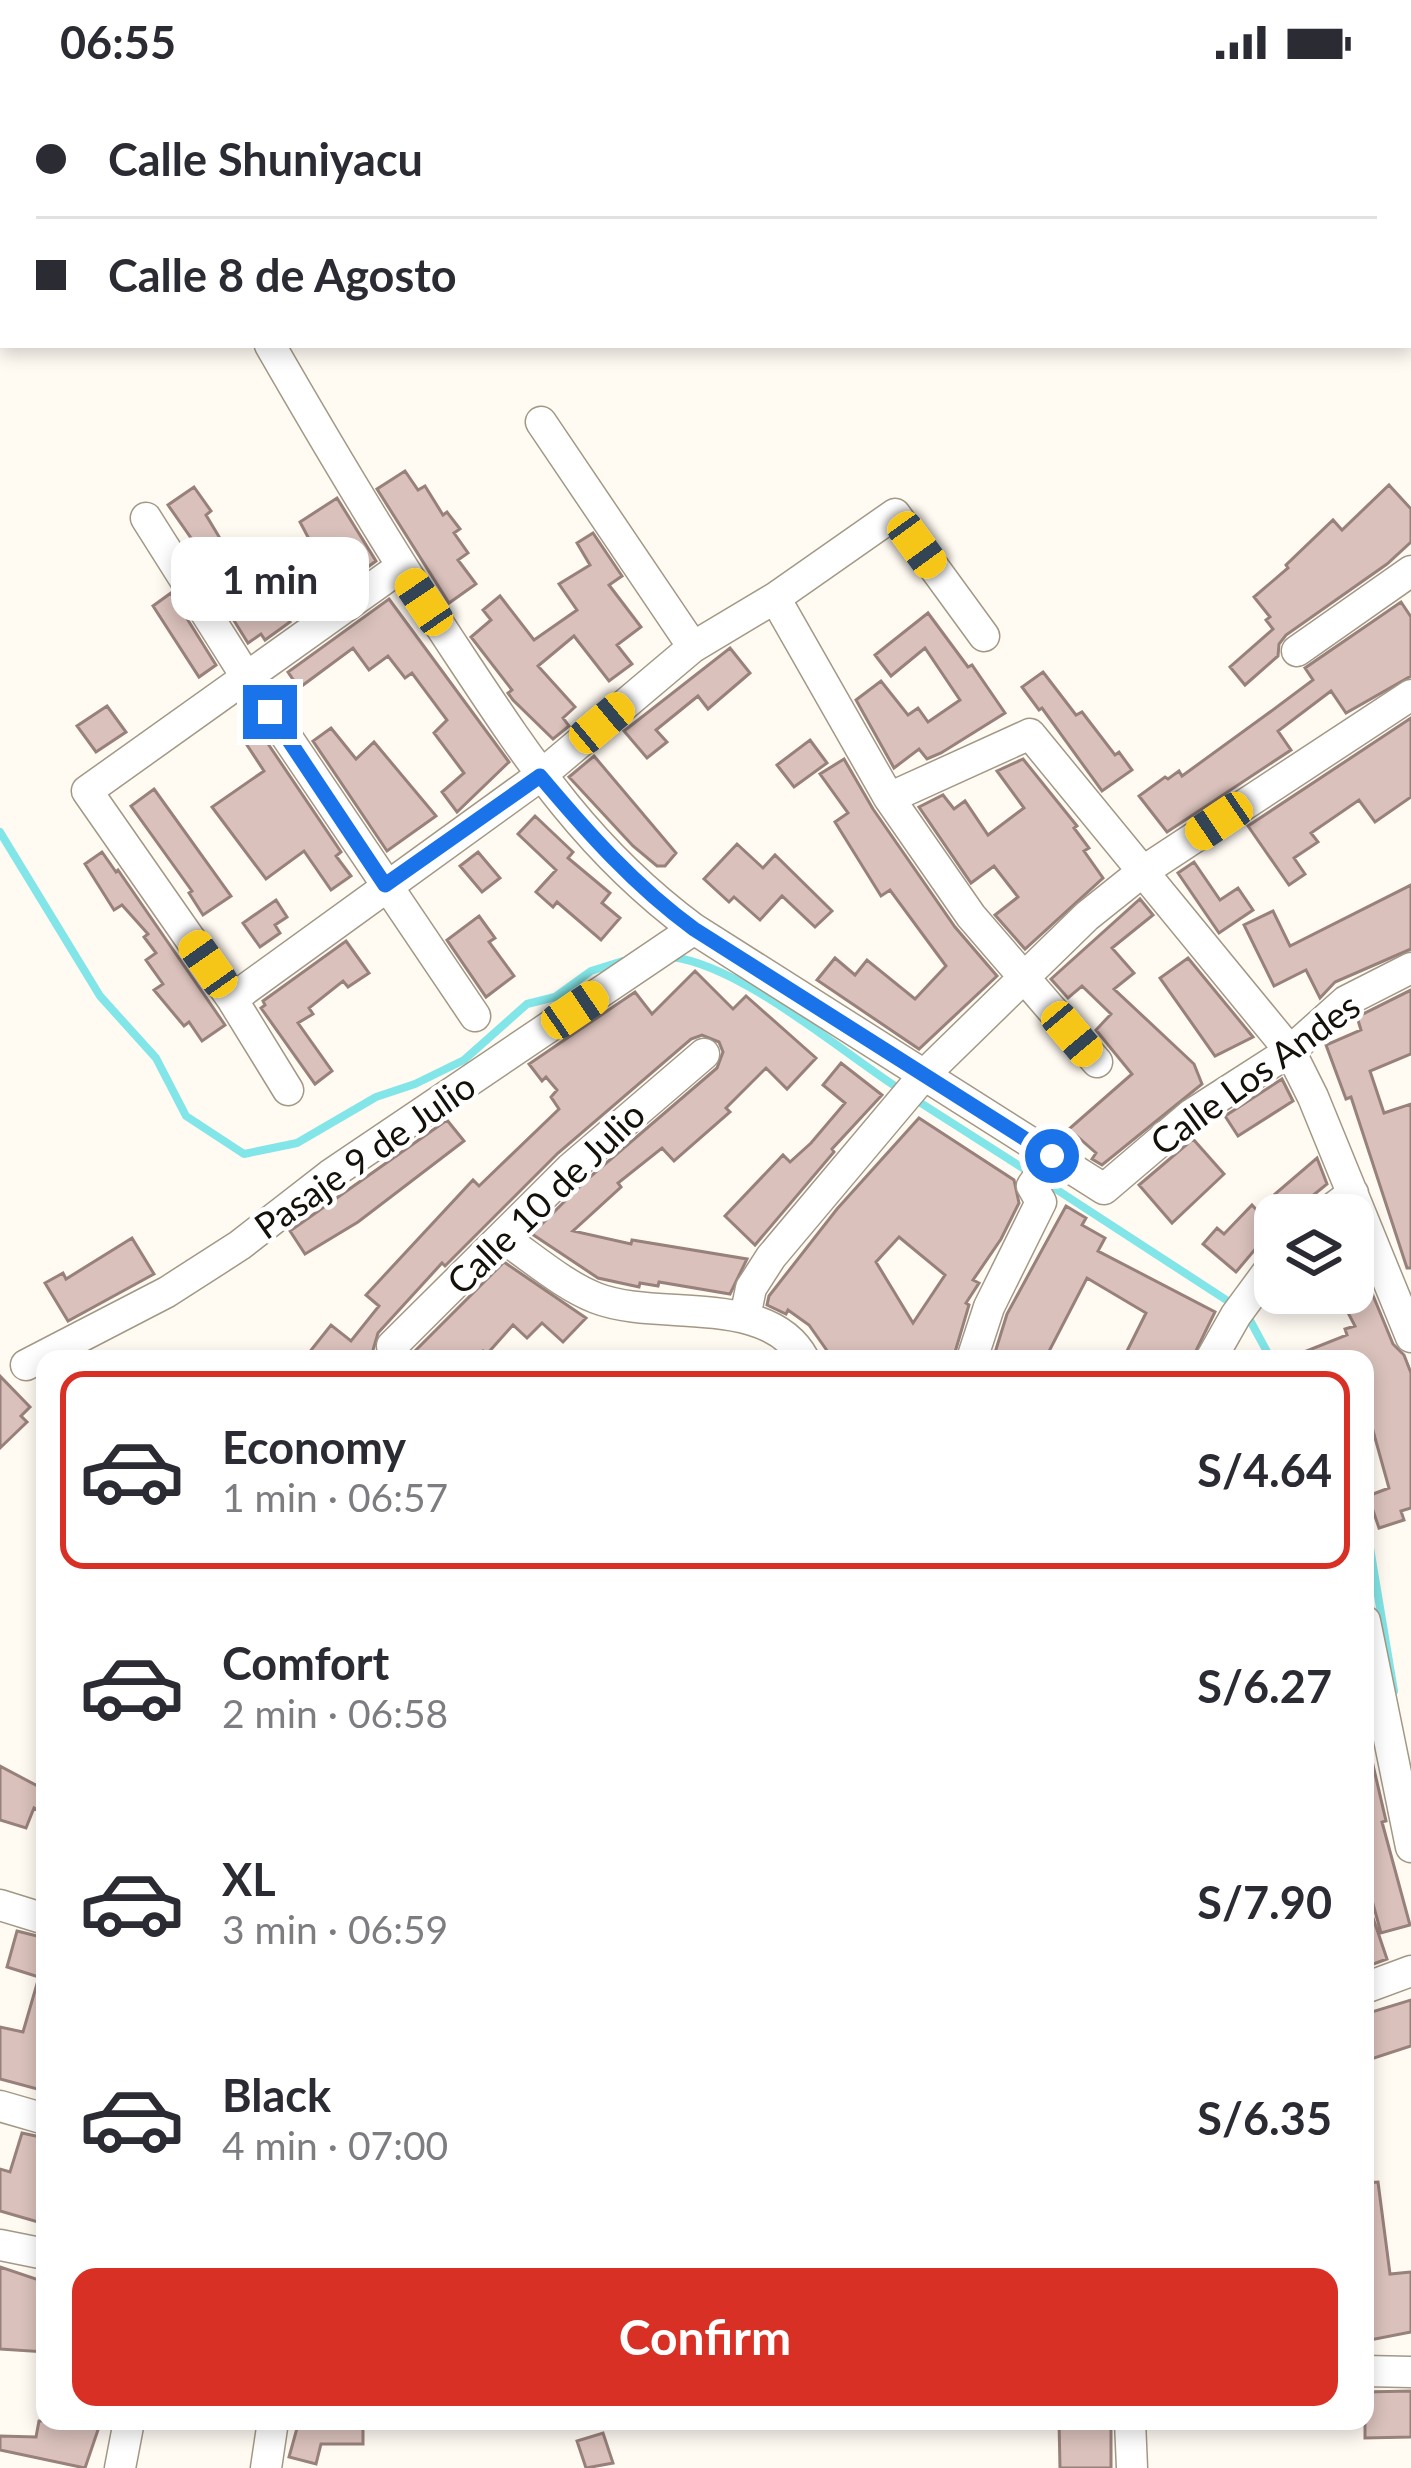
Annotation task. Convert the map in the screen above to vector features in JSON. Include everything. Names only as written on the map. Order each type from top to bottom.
[{"type":"street","points":[[272,348],[400,567],[540,776],[602,851],[694,929],[1052,1156],[1031,1186],[1041,1202],[988,1307],[975,1350]]},
{"type":"street","points":[[541,422],[693,647]]},
{"type":"street","points":[[232,999],[540,776],[693,647],[775,598],[895,514],[984,636]]},
{"type":"street","points":[[146,518],[247,678],[475,1016]]},
{"type":"street","points":[[288,1090],[232,999],[87,790],[400,567]]},
{"type":"street","points":[[1297,650],[1411,571]]},
{"type":"street","points":[[775,598],[889,798],[970,916],[1097,1063]]},
{"type":"street","points":[[745,1317],[751,1288],[771,1256],[924,1075],[1087,916],[1142,872],[1411,695]]},
{"type":"street","points":[[889,798],[1030,734],[1290,1051],[1411,1336]]},
{"type":"street","name":"Pasaje 9 de Julio","points":[[53,1350],[167,1292],[330,1174],[694,929]]},
{"type":"street","name":"Calle Los Andes","points":[[1052,1156],[1104,1189],[1192,1114],[1290,1051],[1346,1001],[1411,968]]},
{"type":"street","name":"Calle 10 de Julio","points":[[392,1346],[572,1168],[704,1054]]},
{"type":"street","points":[[502,1238],[600,1300],[745,1317],[781,1334],[796,1350]]},
{"type":"street","points":[[1216,1350],[1254,1291]]},
{"type":"street","points":[[1236,1315],[1244,1350]]},
{"type":"street","name":"Pasaje 9 de Julio","points":[[26,1364],[36,1359]]},
{"type":"street","points":[[1374,1665],[1411,1847]]},
{"type":"street","points":[[0,1905],[36,1916]]},
{"type":"street","points":[[1374,1985],[1411,1971]]},
{"type":"street","points":[[0,2106],[36,2116]]},
{"type":"street","points":[[0,2245],[36,2252]]},
{"type":"street","points":[[1374,2371],[1411,2372]]},
{"type":"street","points":[[120,2468],[127,2430]]},
{"type":"street","points":[[266,2468],[272,2430]]},
{"type":"street","points":[[1130,2430],[1132,2468]]},
{"type":"building","points":[[405,471],[418,490],[425,486],[443,515],[447,512],[460,529],[454,533],[468,553],[458,560],[476,584],[449,603],[377,489]]},
{"type":"building","points":[[1389,485],[1411,509],[1411,542],[1286,635],[1278,656],[1245,685],[1230,667],[1273,629],[1254,597],[1333,520],[1342,530]]},
{"type":"building","points":[[194,487],[211,511],[206,515],[230,555],[212,568],[168,505]]},
{"type":"building","points":[[337,498],[376,561],[336,590],[300,522]]},
{"type":"building","points":[[593,533],[622,576],[609,585],[641,627],[617,645],[632,664],[609,681],[574,636],[538,666],[575,707],[563,718],[569,726],[553,739],[513,700],[508,693],[512,690],[471,637],[491,620],[483,610],[500,596],[534,640],[577,610],[559,584],[590,565],[577,543]]},
{"type":"building","points":[[171,593],[216,665],[199,677],[153,606]]},
{"type":"building","points":[[389,599],[509,762],[457,812],[442,792],[464,773],[434,733],[447,720],[412,673],[405,678],[388,656],[369,670],[353,648],[299,688],[288,672]]},
{"type":"building","points":[[258,601],[264,610],[275,603],[290,622],[265,640],[261,634],[248,643],[233,619]]},
{"type":"building","points":[[1401,602],[1411,617],[1411,676],[1346,713],[1331,691],[1278,731],[1291,750],[1167,832],[1139,796],[1165,777],[1179,771],[1182,776],[1270,712],[1313,680],[1305,668]]},
{"type":"building","points":[[928,613],[1005,713],[941,753],[927,759],[919,749],[894,768],[856,700],[881,681],[908,715],[918,708],[928,722],[960,700],[925,648],[891,676],[875,655]]},
{"type":"building","points":[[730,648],[750,673],[708,709],[698,696],[656,730],[667,742],[647,758],[624,731]]},
{"type":"building","points":[[1043,672],[1076,715],[1082,712],[1132,770],[1102,791],[1022,687]]},
{"type":"building","points":[[107,706],[126,732],[96,752],[77,726]]},
{"type":"building","points":[[1411,718],[1411,797],[1375,822],[1359,800],[1311,833],[1318,842],[1294,858],[1305,874],[1289,885],[1248,826]]},
{"type":"building","points":[[254,723],[341,852],[336,856],[351,876],[331,890],[304,851],[266,879],[212,807],[264,771],[239,733]]},
{"type":"building","points":[[331,728],[356,759],[374,742],[436,816],[387,851],[313,741]]},
{"type":"building","points":[[810,740],[827,763],[794,787],[777,765]]},
{"type":"building","points":[[594,756],[676,853],[665,866],[657,866],[633,846],[569,777]]},
{"type":"building","points":[[844,759],[955,927],[997,976],[919,1049],[817,980],[835,958],[855,975],[867,960],[915,999],[946,966],[890,890],[881,896],[835,822],[848,813],[820,774]]},
{"type":"building","points":[[1023,759],[1077,826],[1089,848],[1084,851],[1103,878],[1025,949],[995,915],[1018,897],[994,866],[971,883],[919,807],[943,795],[954,809],[965,801],[988,835],[1024,808],[997,771]]},
{"type":"building","points":[[154,789],[231,896],[203,915],[192,891],[131,806]]},
{"type":"building","points":[[535,816],[573,852],[568,858],[610,893],[602,903],[620,918],[601,940],[557,902],[553,907],[536,892],[556,870],[518,834]]},
{"type":"building","points":[[737,844],[763,868],[775,855],[832,911],[815,927],[782,896],[760,920],[734,897],[729,902],[704,879]]},
{"type":"building","points":[[102,852],[225,1025],[202,1041],[154,990],[163,984],[146,960],[156,953],[144,937],[148,934],[122,905],[114,910],[85,864]]},
{"type":"building","points":[[478,852],[500,878],[482,892],[460,866]]},
{"type":"building","points":[[1194,862],[1220,900],[1238,888],[1253,910],[1219,933],[1178,873]]},
{"type":"building","points":[[1411,885],[1411,949],[1335,982],[1320,998],[1306,970],[1274,986],[1244,925],[1273,911],[1290,946]]},
{"type":"building","points":[[1140,899],[1153,915],[1112,948],[1134,973],[1114,989],[1194,1064],[1202,1084],[1102,1165],[1092,1159],[1096,1153],[1069,1129],[1132,1074],[1096,1030],[1111,1014],[1082,986],[1068,998],[1051,979]]},
{"type":"building","points":[[276,900],[287,917],[275,925],[280,933],[260,947],[243,923]]},
{"type":"building","points":[[479,916],[495,938],[489,942],[514,976],[486,997],[447,940]]},
{"type":"building","points":[[346,941],[369,973],[348,987],[343,981],[309,1008],[313,1014],[298,1023],[332,1071],[315,1084],[261,1008],[263,1001]]},
{"type":"building","points":[[1188,958],[1253,1037],[1215,1056],[1160,978]]},
{"type":"building","points":[[695,971],[733,1009],[746,996],[816,1058],[787,1089],[766,1068],[726,1108],[730,1112],[674,1161],[662,1148],[618,1183],[621,1187],[573,1231],[631,1244],[632,1240],[747,1259],[730,1294],[659,1282],[658,1286],[640,1283],[639,1287],[598,1278],[532,1234],[584,1182],[717,1068],[723,1052],[719,1042],[702,1035],[691,1039],[558,1153],[445,1266],[442,1263],[378,1333],[373,1350],[311,1350],[331,1325],[351,1341],[379,1306],[366,1295],[473,1180],[479,1186],[559,1109],[551,1097],[557,1090],[546,1077],[542,1081],[529,1064],[635,992],[652,1014]]},
{"type":"building","points":[[1411,990],[1411,1054],[1370,1071],[1384,1113],[1411,1104],[1411,1268],[1407,1268],[1351,1097],[1346,1099],[1326,1045],[1361,1030],[1357,1017]]},
{"type":"building","points":[[841,1063],[882,1095],[755,1245],[725,1216],[783,1155],[790,1162],[811,1143],[845,1103],[823,1085]]},
{"type":"building","points":[[1282,1079],[1293,1101],[1238,1136],[1225,1116]]},
{"type":"building","points":[[919,1118],[1014,1180],[1019,1203],[973,1280],[979,1283],[966,1303],[956,1350],[827,1350],[809,1325],[788,1310],[786,1314],[767,1305],[769,1296],[837,1209]],"holes":[[[899,1237],[945,1275],[913,1323],[876,1262]]]},
{"type":"building","points":[[447,1120],[464,1141],[358,1222],[305,1254],[290,1231]]},
{"type":"building","points":[[1193,1139],[1224,1174],[1172,1223],[1139,1185]]},
{"type":"building","points":[[1317,1158],[1327,1184],[1315,1194],[1275,1194]]},
{"type":"building","points":[[1252,1205],[1254,1251],[1236,1272],[1203,1244],[1217,1228],[1224,1234]]},
{"type":"building","points":[[1066,1206],[1086,1218],[1082,1225],[1105,1238],[1098,1251],[1215,1312],[1196,1350],[1128,1350],[1146,1313],[1087,1278],[1050,1350],[996,1350],[1007,1314]]},
{"type":"building","points":[[132,1238],[154,1274],[68,1321],[45,1283],[63,1273],[66,1279]]},
{"type":"building","points":[[504,1262],[586,1318],[563,1342],[542,1323],[527,1338],[513,1325],[491,1350],[416,1350]]},
{"type":"building","points":[[1374,1298],[1411,1373],[1411,1508],[1401,1511],[1404,1520],[1379,1528],[1374,1494],[1389,1488],[1374,1434],[1374,1350],[1309,1350],[1347,1335],[1345,1329],[1355,1326],[1349,1314],[1374,1314]]},
{"type":"building","points":[[0,1376],[30,1407],[21,1416],[27,1422],[0,1448]]},
{"type":"building","points":[[0,1766],[36,1785],[36,1809],[26,1828],[0,1820]]},
{"type":"building","points":[[1374,1769],[1386,1821],[1382,1822],[1410,1925],[1381,1933],[1374,1908]]},
{"type":"building","points":[[1374,1921],[1387,1959],[1374,1964]]},
{"type":"building","points":[[17,1931],[36,1936],[36,1976],[7,1967]]},
{"type":"building","points":[[36,1987],[36,2089],[0,2079],[0,2027],[23,2032]]},
{"type":"building","points":[[1411,2000],[1411,2046],[1374,2058],[1374,2011]]},
{"type":"building","points":[[22,2133],[36,2136],[36,2221],[0,2211],[0,2169],[10,2172]]},
{"type":"building","points":[[1374,2182],[1378,2182],[1390,2274],[1411,2272],[1411,2332],[1374,2339]]},
{"type":"building","points":[[0,2267],[36,2279],[36,2351],[0,2349]]},
{"type":"building","points":[[1411,2391],[1411,2437],[1365,2438],[1365,2430],[1374,2430],[1374,2392]]},
{"type":"building","points":[[37,2430],[98,2430],[85,2468],[0,2450],[0,2436],[36,2437]]},
{"type":"building","points":[[296,2430],[363,2430],[363,2444],[321,2444],[316,2464],[289,2457]]},
{"type":"building","points":[[1059,2430],[1111,2430],[1111,2468],[1060,2468]]},
{"type":"building","points":[[603,2433],[613,2463],[586,2468],[577,2441]]},
{"type":"waterway","points":[[0,832],[100,996],[156,1058],[186,1116],[244,1154],[297,1143],[376,1097],[464,1060],[527,1004],[555,997],[591,971],[623,961]]},
{"type":"waterway","points":[[672,957],[729,976],[759,992],[901,1090]]},
{"type":"waterway","points":[[913,1098],[1032,1174]]},
{"type":"waterway","points":[[1045,1182],[1234,1305]]},
{"type":"waterway","points":[[1246,1313],[1266,1350]]},
{"type":"waterway","points":[[1374,1572],[1394,1691]]},
{"type":"route","points":[[270,712],[385,885],[540,776],[602,851],[694,929],[1052,1156]]}]
